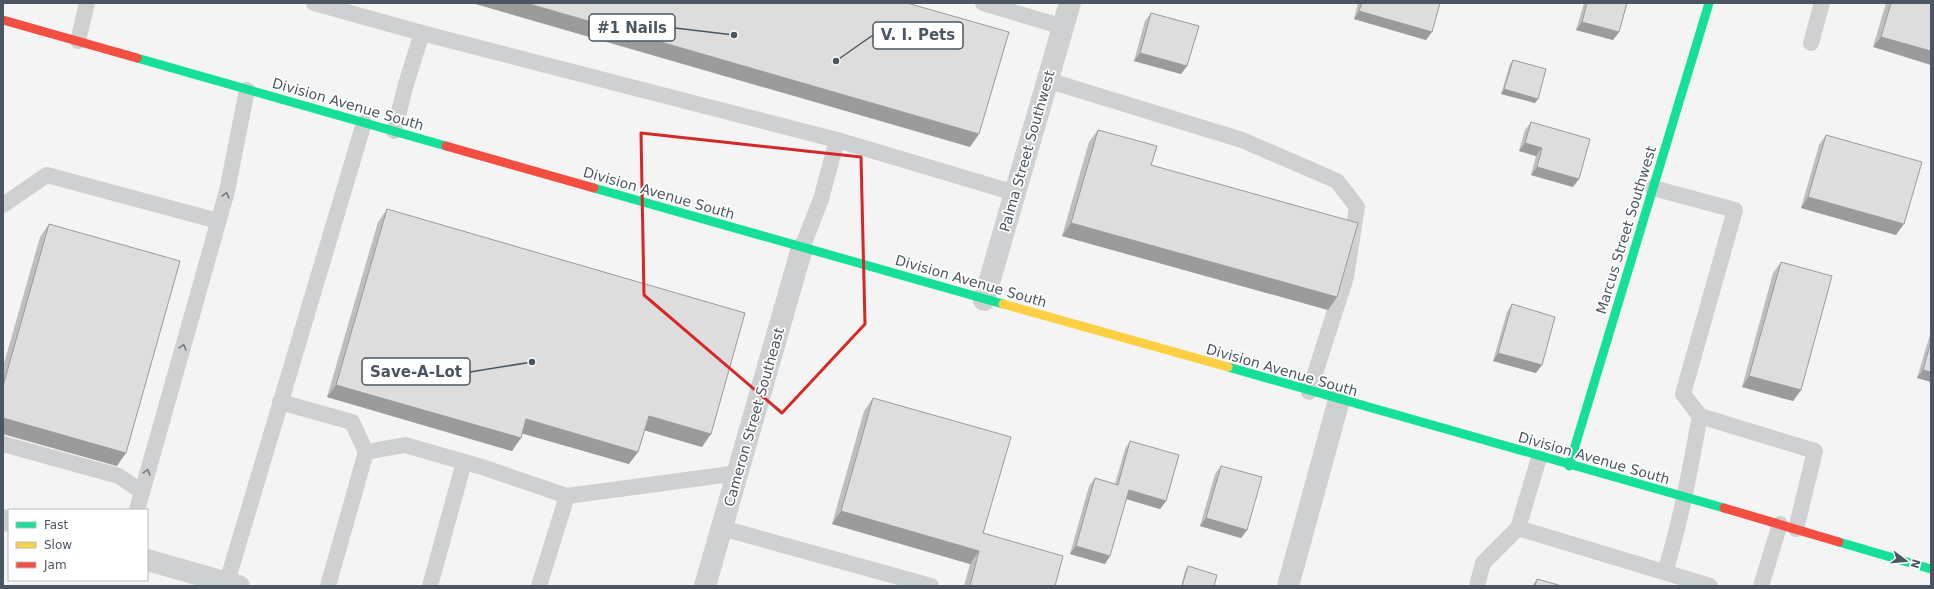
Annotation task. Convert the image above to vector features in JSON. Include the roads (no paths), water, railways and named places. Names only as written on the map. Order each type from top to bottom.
[{"type":"main road","name":"Marcus Street Southwest","points":[[1569,466],[1709,3]]},
{"type":"main road","name":"Division Avenue South","points":[[3,20],[1340,400],[1539,458],[1780,524],[1931,569]]},
{"type":"street","name":"Palma Street Southwest","points":[[984,300],[1070,3]]},
{"type":"street","name":"Cameron Street Southeast","points":[[705,586],[802,248]]},
{"type":"street","points":[[1288,586],[1340,400]]},
{"type":"street","points":[[148,560],[233,584]]},
{"type":"lane","points":[[78,42],[87,3]]},
{"type":"lane","points":[[314,3],[422,33],[837,140],[1015,193]]},
{"type":"lane","points":[[983,3],[1063,27]]},
{"type":"lane","points":[[1811,43],[1822,3]]},
{"type":"lane","points":[[394,131],[406,84],[422,33]]},
{"type":"lane","points":[[1047,80],[1242,140],[1337,180],[1358,207],[1346,277],[1309,392]]},
{"type":"lane","points":[[137,509],[227,191],[247,90]]},
{"type":"lane","points":[[233,584],[280,402],[364,123]]},
{"type":"lane","points":[[802,248],[821,199],[837,140]]},
{"type":"lane","points":[[3,205],[47,175],[218,221]]},
{"type":"lane","points":[[1653,188],[1735,210],[1683,394],[1700,416],[1815,451],[1796,529]]},
{"type":"lane","points":[[280,402],[352,422],[366,452],[328,586]]},
{"type":"lane","points":[[1665,572],[1685,498],[1700,416]]},
{"type":"lane","points":[[3,444],[119,476],[142,492]]},
{"type":"lane","points":[[366,452],[405,445],[464,462],[567,496],[738,473]]},
{"type":"lane","points":[[1477,586],[1483,563],[1518,528],[1539,458]]},
{"type":"lane","points":[[430,586],[464,462]]},
{"type":"lane","points":[[539,586],[567,496]]},
{"type":"lane","points":[[1761,586],[1780,524]]},
{"type":"lane","points":[[722,528],[931,586]]},
{"type":"lane","points":[[1518,528],[1710,586]]},
{"type":"place","name":"#1 Nails","points":[[734,35]]},
{"type":"place","name":"V. I. Pets","points":[[836,61]]},
{"type":"place","name":"Save-A-Lot","points":[[532,362]]}]
